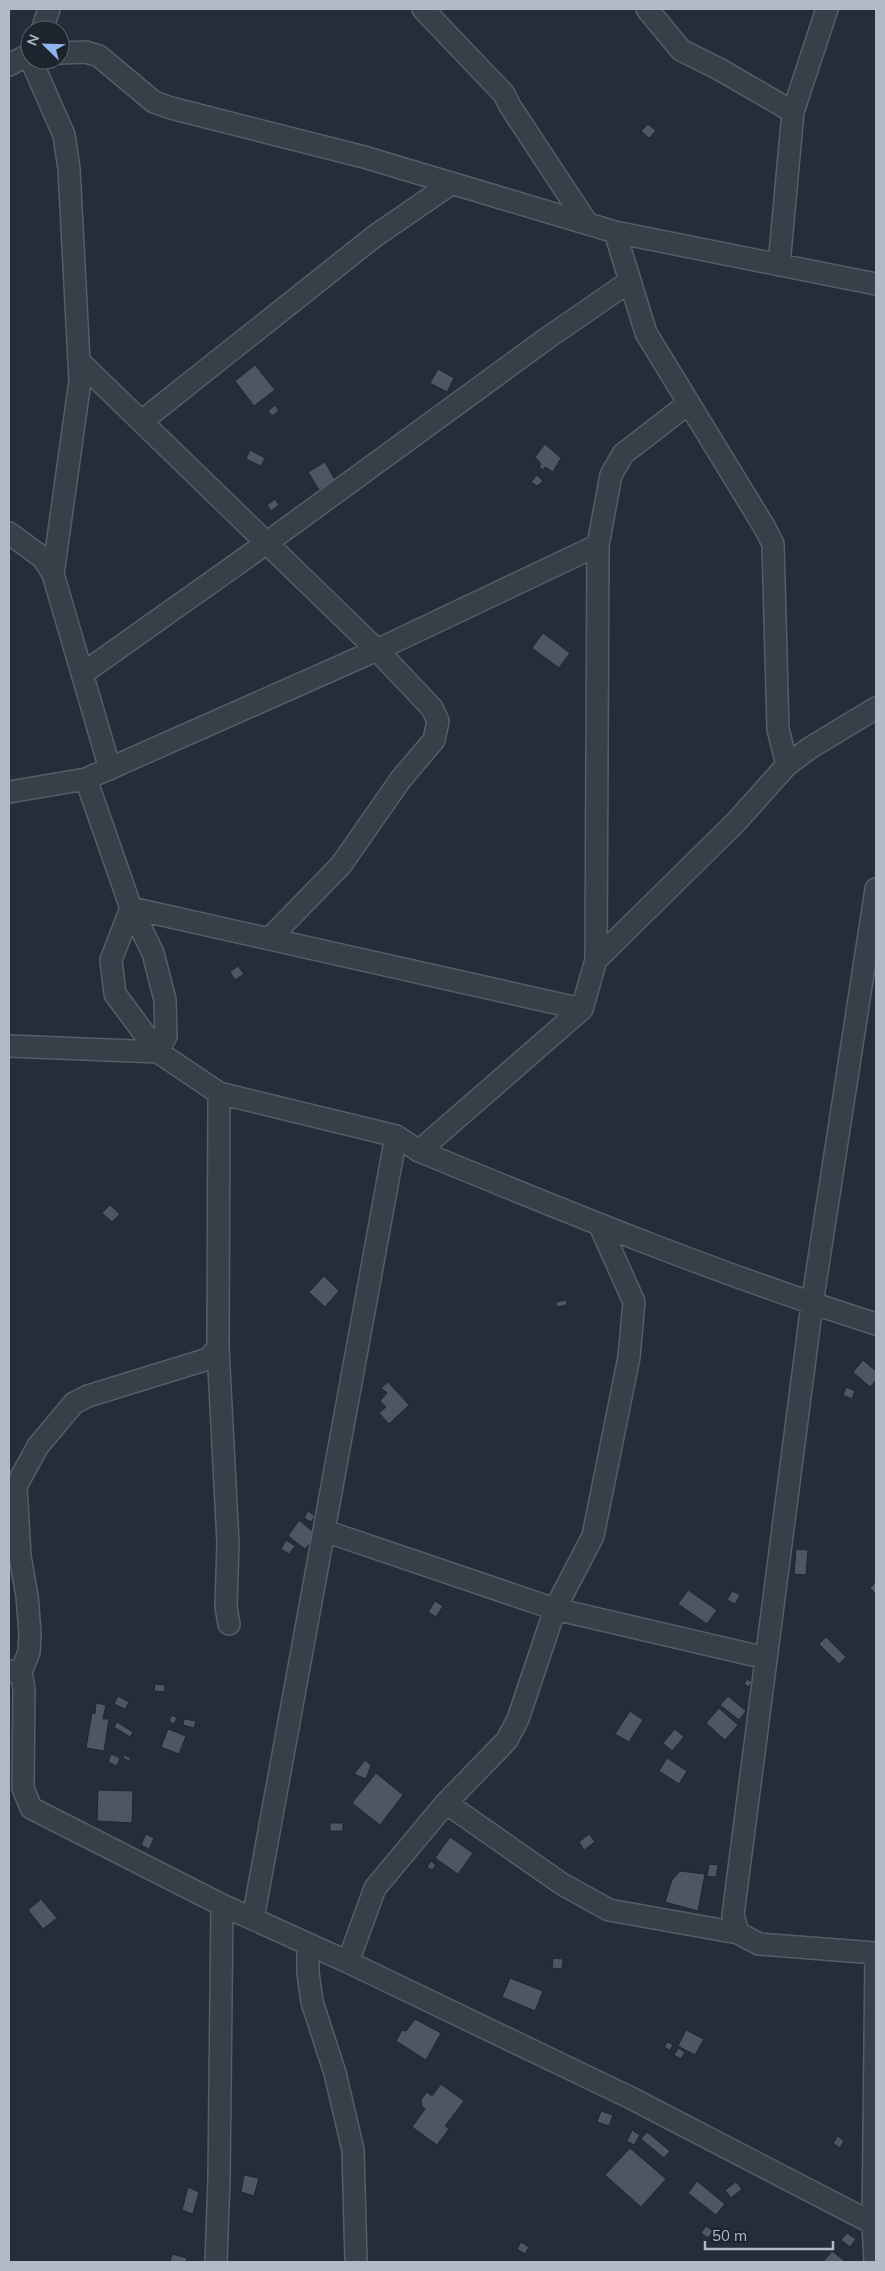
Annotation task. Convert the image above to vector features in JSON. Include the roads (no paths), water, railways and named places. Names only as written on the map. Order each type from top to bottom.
[{"type":"street","points":[[423,9],[504,94],[587,223]]},
{"type":"street","points":[[647,9],[680,50],[719,69],[794,112]]},
{"type":"street","points":[[779,265],[794,112],[827,9]]},
{"type":"street","points":[[70,53],[86,52],[99,56],[154,102],[171,108],[364,157],[615,232],[876,284]]},
{"type":"street","points":[[36,70],[64,135],[69,169],[79,361],[78,403],[53,574]]},
{"type":"street","points":[[142,421],[375,236],[452,183]]},
{"type":"street","points":[[615,232],[646,333],[765,528],[772,544],[778,729],[787,765]]},
{"type":"street","points":[[82,674],[268,542],[546,339],[630,281]]},
{"type":"street","points":[[79,361],[268,542],[377,650],[432,708],[438,721],[434,740],[401,778],[341,865],[269,939]]},
{"type":"street","points":[[419,1151],[582,1009],[596,960],[598,545],[611,475],[623,454],[688,403]]},
{"type":"street","points":[[9,533],[43,558],[53,574],[110,769]]},
{"type":"street","points":[[9,792],[86,779],[110,769],[377,650],[598,545]]},
{"type":"street","points":[[596,960],[736,822],[787,765],[810,748],[876,708]]},
{"type":"street","points":[[86,779],[131,908],[153,953],[165,1000],[166,1036],[158,1052]]},
{"type":"street","points":[[738,1933],[733,1915],[812,1304],[870,972],[876,889]]},
{"type":"street","points":[[131,908],[582,1009]]},
{"type":"street","points":[[131,908],[110,960],[115,994],[158,1052],[218,1093],[396,1136],[419,1151],[600,1226],[812,1304],[876,1324]]},
{"type":"street","points":[[9,1046],[158,1052]]},
{"type":"street","points":[[218,1093],[218,1348],[228,1543],[226,1606],[229,1624]]},
{"type":"street","points":[[253,1919],[396,1136]]},
{"type":"street","points":[[348,1962],[375,1888],[446,1803],[507,1740],[518,1719],[555,1609],[593,1536],[629,1357],[634,1302],[600,1226]]},
{"type":"street","points":[[218,1348],[208,1358],[88,1396],[74,1403],[38,1446],[16,1486],[20,1556],[27,1596],[30,1633],[29,1652],[15,1672],[24,1689],[23,1788],[31,1808],[222,1905],[348,1962],[631,2098],[875,2225]]},
{"type":"street","points":[[325,1531],[555,1609],[766,1658]]},
{"type":"street","points":[[446,1803],[562,1884],[609,1910],[738,1933],[759,1944],[876,1953],[875,2262]]},
{"type":"street","points":[[216,2262],[219,2179],[222,1905]]},
{"type":"street","points":[[308,1944],[308,1973],[312,2002],[336,2073],[353,2150],[356,2262]]}]
